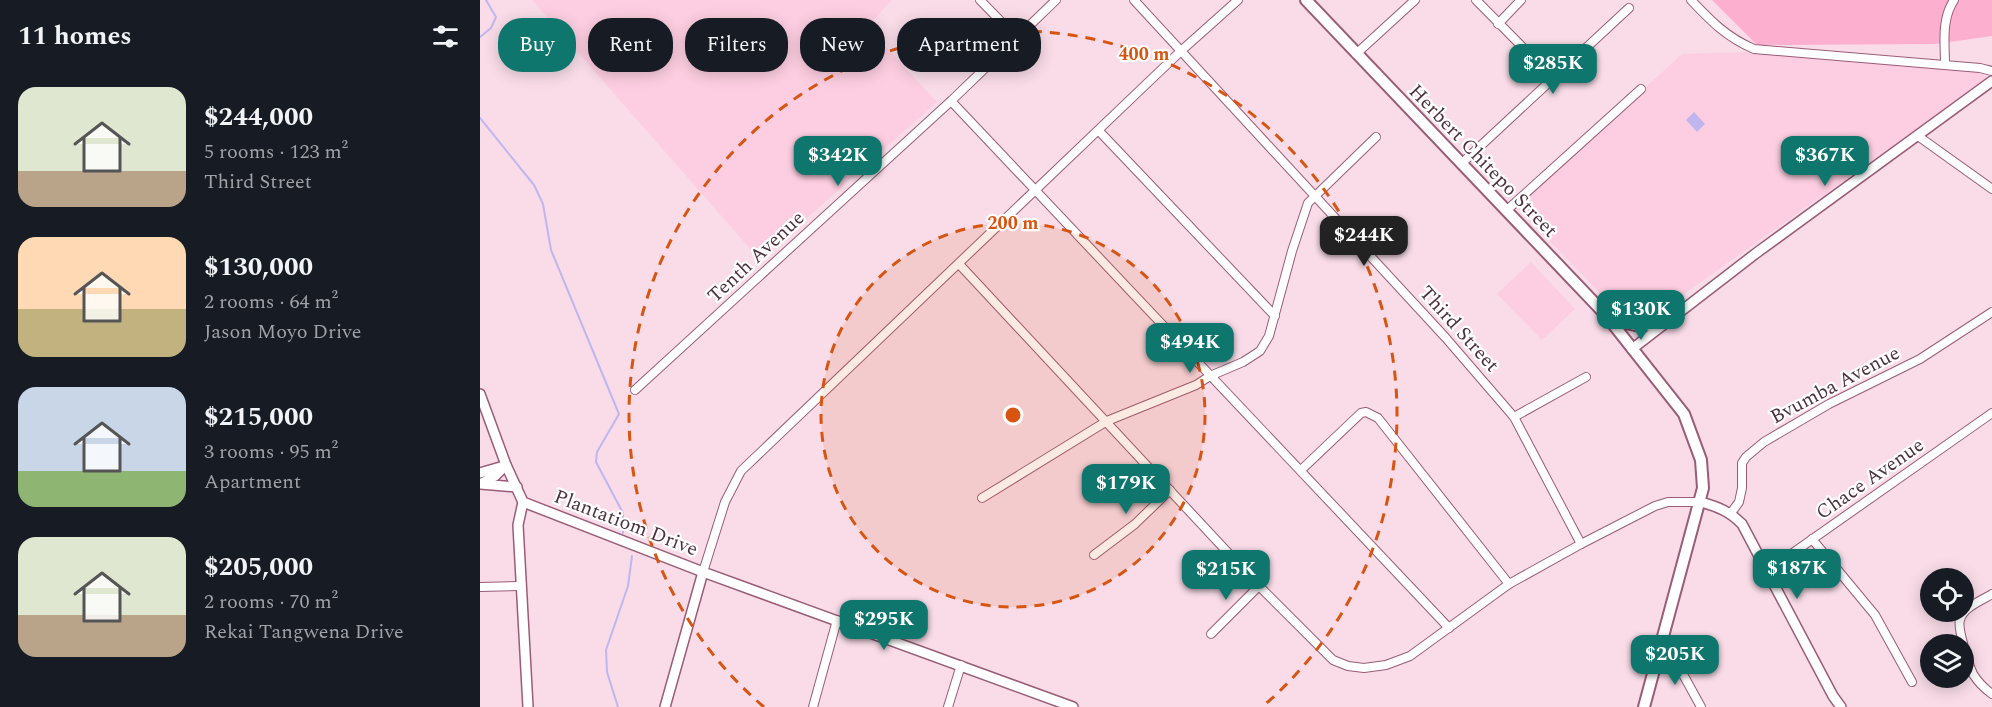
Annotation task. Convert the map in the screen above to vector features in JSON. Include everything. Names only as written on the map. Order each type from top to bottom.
[{"type":"main road","name":"Herbert Chitepo Street","points":[[1306,0],[1605,314],[1684,414],[1697,444],[1701,460],[1703,488],[1644,707]]},
{"type":"main road","points":[[1605,314],[1624,324],[1648,327],[1665,323],[1676,316]]},
{"type":"street","points":[[980,0],[998,18]]},
{"type":"street","name":"Tenth Avenue","points":[[1037,18],[1056,0]]},
{"type":"street","name":"Third Street","points":[[1134,0],[1445,337],[1514,417],[1581,544]]},
{"type":"street","points":[[1073,707],[703,572],[725,502],[741,471],[1182,50],[1239,0]]},
{"type":"street","points":[[1356,54],[1415,0]]},
{"type":"street","points":[[1476,0],[1553,78]]},
{"type":"street","points":[[1498,24],[1521,0]]},
{"type":"street","points":[[1691,0],[1720,30],[1739,43],[1754,49],[1992,71]]},
{"type":"street","points":[[1946,65],[1945,25],[1949,8],[1954,0]]},
{"type":"street","points":[[1461,164],[1629,8]]},
{"type":"street","name":"Tenth Avenue","points":[[635,390],[980,72]]},
{"type":"street","points":[[1632,349],[1765,247],[1992,81]]},
{"type":"street","points":[[1506,211],[1641,89]]},
{"type":"street","points":[[951,101],[1449,628]]},
{"type":"street","points":[[1099,131],[1275,316]]},
{"type":"street","points":[[1918,136],[1992,189]]},
{"type":"street","points":[[982,498],[1107,421],[1196,385],[1260,351],[1269,336],[1308,203],[1376,137]]},
{"type":"street","points":[[959,264],[1259,586],[1333,660],[1348,666],[1364,668],[1410,656],[1509,584],[1581,544],[1655,506],[1668,502],[1701,502],[1720,507],[1731,513],[1742,524],[1833,696],[1841,707]]},
{"type":"street","name":"Bvumba Avenue","points":[[1731,513],[1742,488],[1742,464],[1746,456],[1764,442],[1829,404],[1920,359],[1992,312]]},
{"type":"street","points":[[1514,417],[1586,377]]},
{"type":"street","name":"Plantatiom Drive","points":[[480,394],[506,465],[523,502],[703,572],[665,707]]},
{"type":"street","points":[[1301,470],[1361,413],[1371,414],[1377,418],[1509,584]]},
{"type":"street","name":"Chace Avenue","points":[[1767,571],[1992,413]]},
{"type":"street","points":[[480,473],[506,465]]},
{"type":"street","points":[[480,484],[495,476],[506,465]]},
{"type":"street","points":[[480,484],[517,487]]},
{"type":"street","points":[[1094,555],[1135,524],[1170,490]]},
{"type":"street","points":[[523,502],[518,525],[528,707]]},
{"type":"street","points":[[1812,539],[1875,615],[1912,682]]},
{"type":"street","points":[[480,587],[521,586]]},
{"type":"street","points":[[1211,634],[1259,586]]},
{"type":"street","points":[[1992,594],[1966,609],[1960,619],[1959,627],[1973,673],[1983,688],[1992,694]]},
{"type":"street","points":[[813,707],[837,620]]},
{"type":"street","points":[[1657,656],[1679,668],[1701,707]]},
{"type":"street","points":[[948,707],[961,665]]},
{"type":"shaded area","points":[[532,0],[892,0],[875,18],[800,18],[800,72],[885,72],[885,46],[897,59],[897,72],[909,72],[937,102],[760,260],[595,72],[673,72],[673,18],[588,18],[588,64],[576,50],[576,18],[548,18]]},
{"type":"shaded area","points":[[1712,0],[1992,0],[1992,36],[1935,44],[1757,45]]},
{"type":"shaded area","points":[[1749,52],[1984,71],[1989,78],[1647,320],[1623,317],[1516,206],[1682,54]]},
{"type":"shaded area","points":[[1694,112],[1705,124],[1697,132],[1686,120]]},
{"type":"shaded area","points":[[1531,262],[1575,309],[1542,340],[1497,294]]},
{"type":"waterway","points":[[480,37],[491,28],[496,17],[486,0]]},
{"type":"waterway","points":[[480,118],[534,185],[543,204],[551,250],[619,414],[597,452],[596,462],[623,513],[623,533]]},
{"type":"waterway","points":[[618,707],[607,672],[606,650],[628,586],[632,556]]}]
